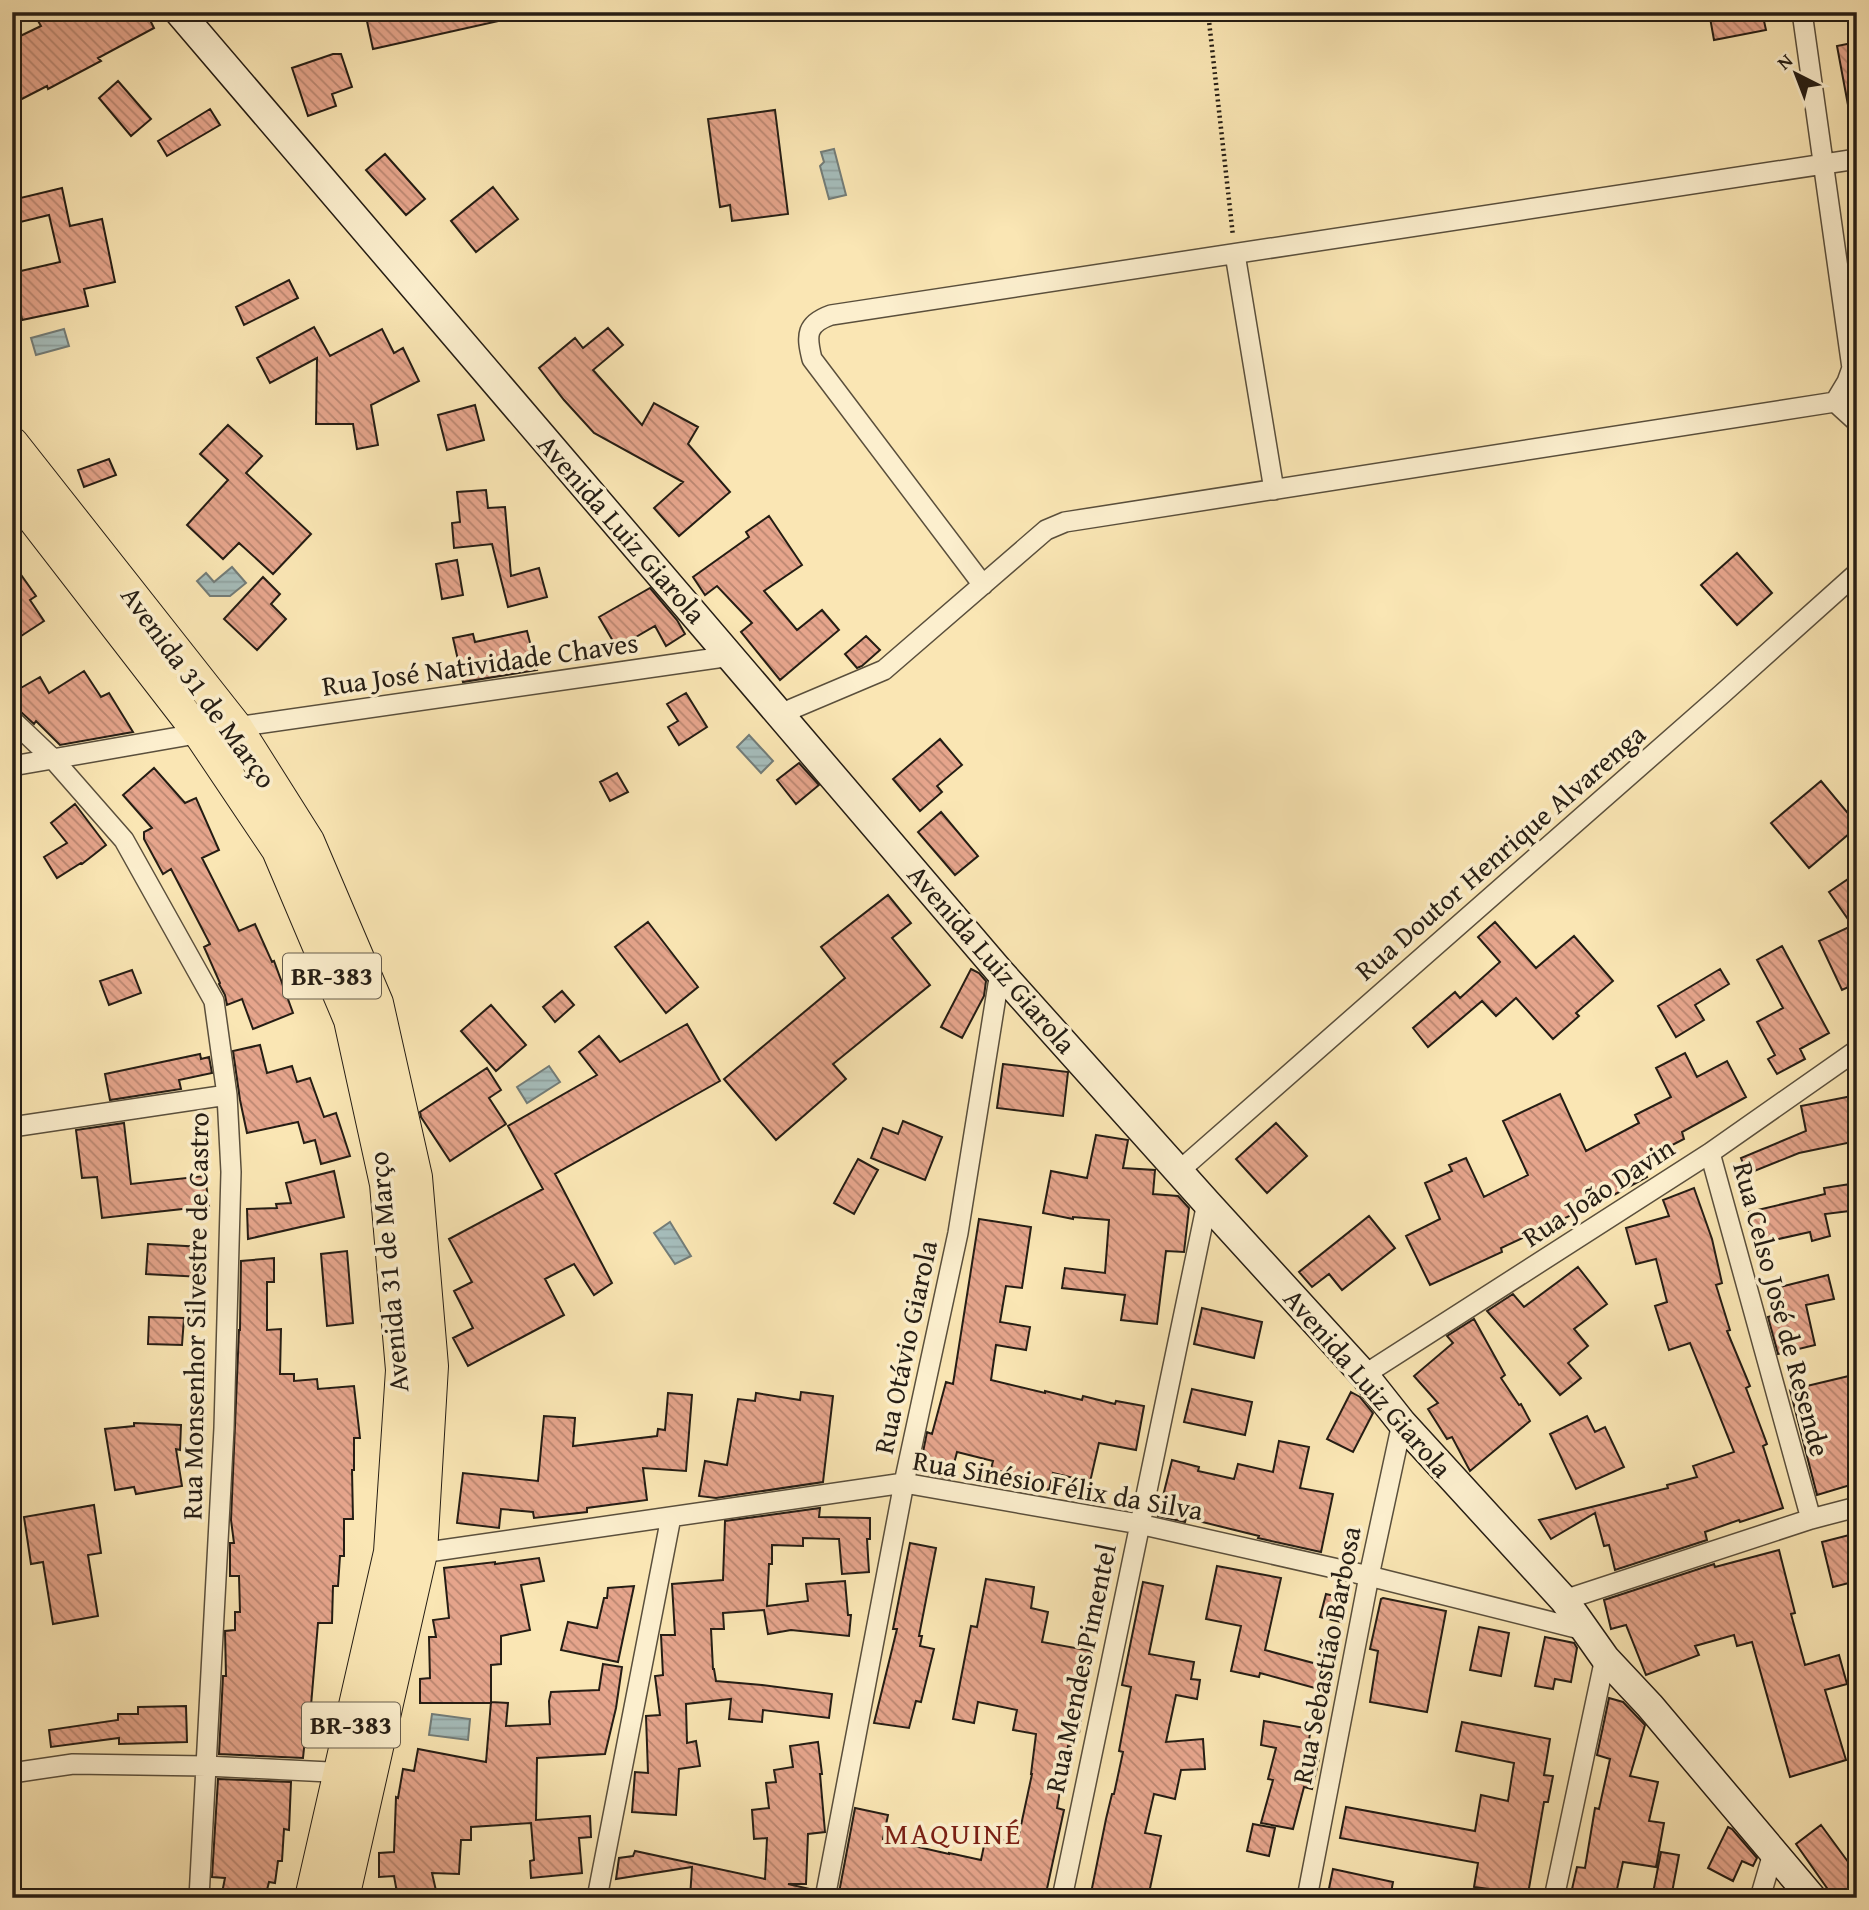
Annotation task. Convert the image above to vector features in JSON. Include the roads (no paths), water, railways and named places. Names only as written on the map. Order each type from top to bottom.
[{"type":"main road","name":"Avenida 31 de Março","points":[[12,443],[236,727],[308,841],[377,1003],[416,1177],[421,1553],[343,1898]]},
{"type":"main road","name":"Avenida 31 de Março","points":[[12,491],[200,734],[278,850],[350,1020],[386,1184],[417,1368],[390,1552],[311,1898]]},
{"type":"main road","points":[[350,1020],[377,1003]]},
{"type":"street","name":"Avenida Luiz Giarola","points":[[179,12],[1000,972],[1364,1376],[1402,1423],[1564,1600],[1605,1658],[1650,1706],[1812,1898]]},
{"type":"street","points":[[780,714],[884,670],[1046,530],[1065,522],[1835,402],[1847,383],[1852,368],[1802,12]]},
{"type":"street","points":[[983,585],[812,359],[809,332],[816,320],[831,315],[1857,159]]},
{"type":"street","points":[[1235,254],[1273,490]]},
{"type":"street","points":[[1835,402],[1857,422]]},
{"type":"street","name":"Rua Doutor Henrique Alvarenga","points":[[1180,1171],[1857,573]]},
{"type":"street","name":"Rua José Natividade Chaves","points":[[12,766],[236,727],[731,656]]},
{"type":"street","name":"Rua Monsenhor Silvestre de Castro","points":[[12,720],[53,759],[124,840],[214,1001],[227,1096],[231,1172],[224,1428],[199,1898]]},
{"type":"street","name":"Rua Otávio Giarola","points":[[825,1898],[904,1483],[958,1233],[1000,972]]},
{"type":"street","name":"Rua João Davin","points":[[1364,1376],[1710,1153],[1857,1050]]},
{"type":"street","points":[[12,1126],[227,1096]]},
{"type":"street","name":"Rua Celso José de Resende","points":[[1710,1153],[1811,1519]]},
{"type":"street","name":"Rua Mendes Pimentel","points":[[1062,1898],[1207,1203]]},
{"type":"street","name":"Rua Sebastião Barbosa","points":[[1307,1898],[1369,1576],[1402,1423]]},
{"type":"street","name":"Rua Sinésio Félix da Silva","points":[[390,1552],[421,1553],[904,1483],[1139,1524],[1369,1576],[1584,1630]]},
{"type":"street","points":[[1564,1600],[1811,1519],[1857,1507]]},
{"type":"street","points":[[597,1898],[671,1517]]},
{"type":"street","points":[[1554,1898],[1605,1658]]},
{"type":"street","points":[[12,1773],[73,1764],[206,1766],[340,1772],[371,1776]]},
{"type":"street","points":[[1760,1898],[1774,1850]]},
{"type":"water","points":[[834,149],[846,195],[829,199],[820,166],[824,162],[821,152]]},
{"type":"water","points":[[64,329],[69,346],[36,355],[31,338]]},
{"type":"water","points":[[232,567],[246,583],[230,596],[210,596],[197,581],[206,573],[214,582]]},
{"type":"water","points":[[749,735],[773,761],[761,773],[737,747]]},
{"type":"water","points":[[549,1066],[560,1082],[527,1103],[517,1087]]},
{"type":"water","points":[[670,1222],[691,1256],[675,1264],[654,1233]]},
{"type":"water","points":[[432,1714],[470,1719],[468,1740],[429,1735]]},
{"type":"district","name":"MAQUINÉ","points":[[953,1834]]}]
